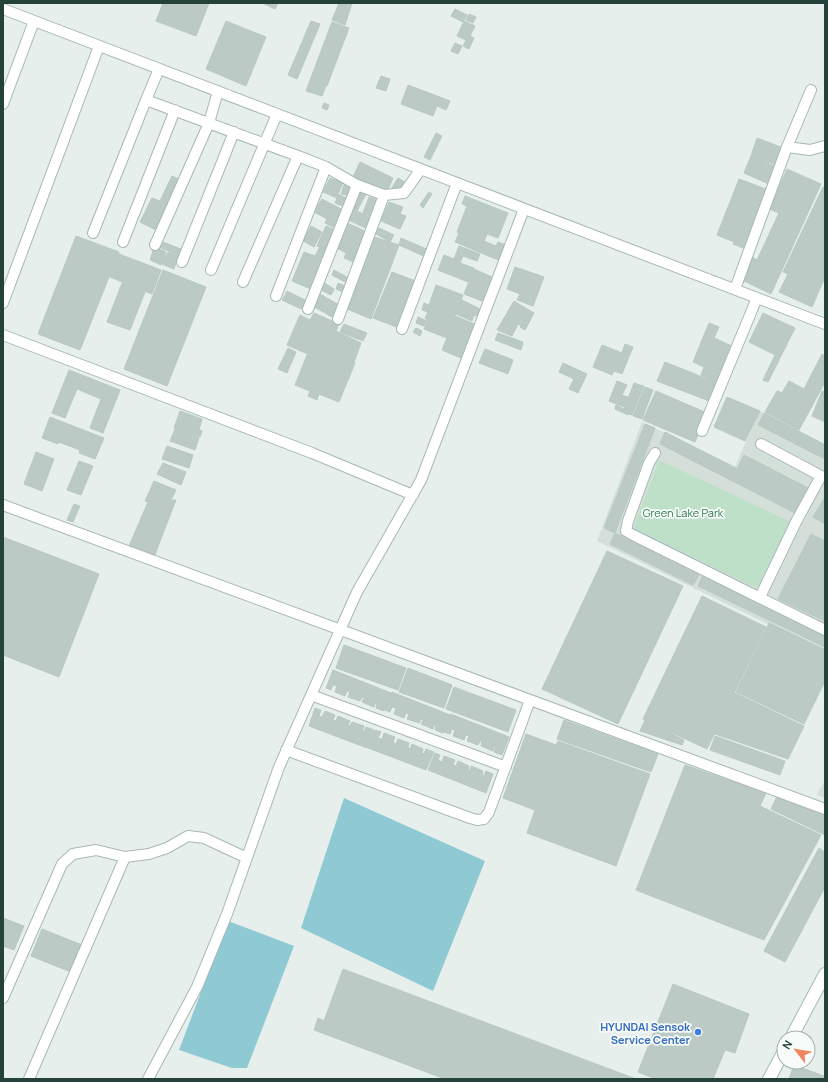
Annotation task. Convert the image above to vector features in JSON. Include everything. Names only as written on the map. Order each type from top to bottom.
[{"type":"main road","points":[[795,1030],[825,974]]},
{"type":"main road","points":[[769,1079],[776,1066]]},
{"type":"street","points":[[3,9],[825,324]]},
{"type":"street","points":[[3,104],[34,21]]},
{"type":"street","points":[[3,303],[99,46]]},
{"type":"street","points":[[93,233],[159,69]]},
{"type":"street","points":[[735,289],[786,147],[811,90]]},
{"type":"street","points":[[155,245],[209,123],[218,91]]},
{"type":"street","points":[[146,100],[298,156],[326,168],[357,185],[384,195],[404,193],[421,169]]},
{"type":"street","points":[[123,242],[175,110]]},
{"type":"street","points":[[212,270],[277,114]]},
{"type":"street","points":[[182,262],[234,132]]},
{"type":"street","points":[[786,147],[810,150],[825,146]]},
{"type":"street","points":[[243,282],[298,156]]},
{"type":"street","points":[[276,296],[326,168]]},
{"type":"street","points":[[402,330],[457,183]]},
{"type":"street","points":[[308,309],[357,185]]},
{"type":"street","points":[[338,319],[384,195]]},
{"type":"street","points":[[148,1079],[197,987],[227,914],[286,750],[340,629],[357,592],[421,480],[524,209]]},
{"type":"street","points":[[702,431],[757,298]]},
{"type":"street","points":[[3,335],[312,453],[413,495]]},
{"type":"street","points":[[760,597],[797,520],[823,477],[761,444]]},
{"type":"street","points":[[655,452],[649,463],[628,521],[626,531],[825,630]]},
{"type":"street","points":[[3,505],[825,809]]},
{"type":"street","points":[[311,695],[506,768]]},
{"type":"street","points":[[286,750],[477,820],[484,819],[489,812],[530,700]]},
{"type":"street","points":[[3,998],[62,864],[73,854],[96,850],[126,857],[149,854],[167,848],[188,836],[204,838],[247,858]]},
{"type":"street","points":[[29,1079],[126,857]]},
{"type":"shaded area","points":[[760,411],[825,444],[825,652],[597,541],[642,422],[735,466]]},
{"type":"shaded area","points":[[825,780],[825,798],[817,795]]},
{"type":"green space","name":"Green Lake Park","points":[[659,460],[791,522],[757,588],[633,530]]},
{"type":"water","points":[[344,798],[485,861],[433,991],[301,928]]},
{"type":"water","points":[[228,921],[294,946],[247,1068],[232,1068],[179,1050]]},
{"type":"building","points":[[163,3],[209,3],[196,36],[156,21]]},
{"type":"building","points":[[262,3],[278,3],[275,9]]},
{"type":"building","points":[[339,3],[352,3],[345,25],[332,20]]},
{"type":"building","points":[[455,9],[467,15],[463,22],[451,16]]},
{"type":"building","points":[[469,14],[476,17],[473,23],[466,20]]},
{"type":"building","points":[[226,21],[266,37],[246,86],[206,69]]},
{"type":"building","points":[[311,21],[320,24],[297,79],[288,75]]},
{"type":"building","points":[[464,21],[475,26],[470,36],[474,38],[469,49],[463,46],[466,40],[457,36]]},
{"type":"building","points":[[332,22],[349,28],[322,96],[306,91]]},
{"type":"building","points":[[455,43],[462,46],[458,54],[451,51]]},
{"type":"building","points":[[381,76],[390,79],[386,91],[376,88]]},
{"type":"building","points":[[408,85],[450,101],[446,110],[437,106],[433,116],[401,104]]},
{"type":"building","points":[[324,103],[329,105],[327,110],[322,108]]},
{"type":"building","points":[[436,133],[442,136],[430,160],[424,157]]},
{"type":"building","points":[[757,138],[783,148],[776,165],[751,156]]},
{"type":"building","points":[[751,156],[776,167],[769,184],[744,173]]},
{"type":"building","points":[[360,162],[393,178],[386,194],[353,177]]},
{"type":"building","points":[[787,169],[821,184],[771,294],[742,280],[752,257],[757,260],[779,213],[769,209]]},
{"type":"building","points":[[172,176],[181,180],[158,231],[140,222],[152,198],[160,201]]},
{"type":"building","points":[[330,178],[343,183],[338,194],[348,199],[345,207],[335,203],[337,198],[323,192]]},
{"type":"building","points":[[398,178],[405,182],[398,193],[391,189]]},
{"type":"building","points":[[739,179],[766,189],[743,248],[733,244],[734,242],[717,235]]},
{"type":"building","points":[[344,185],[350,188],[347,195],[341,194]]},
{"type":"building","points":[[823,187],[825,188],[825,277],[812,307],[779,292],[788,274],[783,272]]},
{"type":"building","points":[[361,191],[366,194],[357,211],[373,219],[368,229],[346,219]]},
{"type":"building","points":[[429,192],[432,194],[423,208],[420,205]]},
{"type":"building","points":[[465,196],[508,213],[498,238],[487,234],[484,241],[496,246],[498,242],[509,246],[503,262],[455,242],[459,233],[457,232],[467,206],[462,204]]},
{"type":"building","points":[[369,197],[378,200],[372,217],[363,213]]},
{"type":"building","points":[[322,199],[345,211],[335,228],[325,223],[327,219],[314,212]]},
{"type":"building","points":[[389,202],[403,207],[400,214],[406,216],[400,229],[381,221]]},
{"type":"building","points":[[347,223],[367,232],[353,262],[344,258],[346,253],[335,247]]},
{"type":"building","points":[[311,226],[322,232],[314,247],[303,241]]},
{"type":"building","points":[[326,226],[338,231],[328,252],[317,246]]},
{"type":"building","points":[[379,228],[394,235],[390,242],[376,234]]},
{"type":"building","points":[[76,236],[119,252],[80,350],[38,334]]},
{"type":"building","points":[[374,237],[399,245],[371,319],[345,308]]},
{"type":"building","points":[[401,238],[431,251],[428,258],[399,245]]},
{"type":"building","points":[[158,240],[181,249],[179,255],[156,246]]},
{"type":"building","points":[[459,246],[480,254],[477,261],[463,256],[460,263],[474,268],[468,282],[438,270],[444,255],[454,259]]},
{"type":"building","points":[[155,247],[166,252],[164,258],[152,253]]},
{"type":"building","points":[[319,248],[328,253],[313,290],[292,281],[304,252],[315,256]]},
{"type":"building","points":[[168,252],[179,256],[176,263],[165,258]]},
{"type":"building","points":[[119,254],[161,270],[152,294],[110,277]]},
{"type":"building","points":[[152,254],[164,259],[161,265],[150,260]]},
{"type":"building","points":[[165,258],[176,263],[174,269],[162,264]]},
{"type":"building","points":[[515,267],[544,277],[533,306],[517,300],[520,294],[507,289]]},
{"type":"building","points":[[474,269],[492,277],[482,301],[464,294]]},
{"type":"building","points":[[163,270],[206,287],[167,386],[124,369]]},
{"type":"building","points":[[334,270],[349,278],[347,283],[332,275]]},
{"type":"building","points":[[392,272],[418,282],[399,328],[373,318]]},
{"type":"building","points":[[323,282],[334,289],[331,295],[319,289]]},
{"type":"building","points":[[122,283],[145,292],[130,330],[107,322]]},
{"type":"building","points":[[338,283],[345,286],[343,292],[336,289]]},
{"type":"building","points":[[436,285],[463,295],[456,315],[429,305]]},
{"type":"building","points":[[287,291],[305,300],[301,309],[282,300]]},
{"type":"building","points":[[320,294],[339,305],[332,317],[313,306]]},
{"type":"building","points":[[462,300],[484,311],[481,318],[474,315],[472,321],[456,314]]},
{"type":"building","points":[[514,301],[534,313],[525,330],[518,324],[512,336],[497,330]]},
{"type":"building","points":[[424,303],[477,325],[463,359],[442,350],[447,338],[424,329],[428,320],[425,318],[428,312],[422,310]]},
{"type":"building","points":[[314,313],[339,324],[336,331],[361,343],[354,362],[346,359],[342,369],[287,345],[300,315],[310,320]]},
{"type":"building","points":[[763,313],[795,328],[768,382],[763,380],[775,355],[749,342]]},
{"type":"building","points":[[418,317],[427,321],[424,326],[416,323]]},
{"type":"building","points":[[709,323],[719,327],[714,338],[734,347],[718,383],[701,375],[704,367],[693,362]]},
{"type":"building","points":[[344,324],[367,333],[363,341],[340,332]]},
{"type":"building","points":[[416,328],[422,331],[420,336],[413,332]]},
{"type":"building","points":[[498,333],[523,342],[521,350],[495,340]]},
{"type":"building","points":[[625,344],[633,347],[622,374],[614,371],[612,375],[593,367],[602,345],[622,353]]},
{"type":"building","points":[[288,348],[296,352],[287,373],[278,369]]},
{"type":"building","points":[[485,349],[513,360],[508,374],[479,363]]},
{"type":"building","points":[[822,354],[825,356],[825,382],[799,430],[765,412],[777,391],[782,393],[789,381],[804,389]]},
{"type":"building","points":[[307,355],[342,369],[346,360],[355,363],[339,402],[319,394],[317,400],[308,396],[310,391],[295,385]]},
{"type":"building","points":[[665,362],[717,383],[709,401],[657,381]]},
{"type":"building","points":[[563,363],[587,374],[578,393],[569,389],[574,379],[559,372]]},
{"type":"building","points":[[69,370],[120,390],[103,433],[90,428],[101,399],[77,389],[65,418],[52,413]]},
{"type":"building","points":[[617,381],[627,385],[622,395],[628,397],[624,407],[609,401]]},
{"type":"building","points":[[634,383],[640,385],[628,415],[615,409],[616,405],[624,409]]},
{"type":"building","points":[[641,385],[644,386],[632,415],[629,414]]},
{"type":"building","points":[[645,387],[653,390],[642,419],[633,416]]},
{"type":"building","points":[[656,391],[707,413],[695,442],[643,420]]},
{"type":"building","points":[[822,391],[825,392],[825,422],[812,416]]},
{"type":"building","points":[[727,397],[760,411],[745,441],[714,427]]},
{"type":"building","points":[[180,411],[202,419],[199,430],[202,431],[200,437],[174,428]]},
{"type":"building","points":[[764,413],[825,445],[825,459],[758,425]]},
{"type":"building","points":[[50,417],[104,438],[95,459],[79,453],[80,450],[59,442],[58,444],[42,438]]},
{"type":"building","points":[[645,424],[655,428],[615,533],[604,528]]},
{"type":"building","points":[[175,429],[199,438],[195,450],[170,441]]},
{"type":"building","points":[[665,432],[737,469],[744,455],[812,490],[799,515],[660,444]]},
{"type":"building","points":[[167,446],[193,455],[189,468],[162,459]]},
{"type":"building","points":[[36,452],[54,459],[42,491],[24,484]]},
{"type":"building","points":[[79,461],[93,466],[81,495],[67,490]]},
{"type":"building","points":[[163,463],[186,472],[181,485],[157,474]]},
{"type":"building","points":[[154,481],[176,490],[171,500],[176,500],[154,557],[129,546],[148,502],[145,501]]},
{"type":"building","points":[[825,497],[825,524],[813,517]]},
{"type":"building","points":[[74,504],[80,506],[73,522],[67,520]]},
{"type":"building","points":[[615,533],[699,575],[693,585],[610,544]]},
{"type":"building","points":[[811,534],[825,541],[825,621],[778,599]]},
{"type":"building","points":[[3,537],[99,574],[59,677],[3,655]]},
{"type":"building","points":[[607,551],[683,586],[618,724],[542,689]]},
{"type":"building","points":[[703,575],[825,634],[825,647],[698,586]]},
{"type":"building","points":[[702,596],[766,627],[707,749],[643,719]]},
{"type":"building","points":[[769,623],[825,650],[825,681],[804,724],[736,692]]},
{"type":"building","points":[[344,645],[406,668],[398,690],[336,668]]},
{"type":"building","points":[[408,668],[452,685],[444,708],[399,692]]},
{"type":"building","points":[[333,670],[391,693],[384,711],[376,708],[377,703],[375,703],[374,707],[362,702],[364,698],[362,697],[360,701],[348,697],[350,692],[347,691],[345,696],[335,692],[337,686],[333,685],[331,690],[326,688]]},
{"type":"building","points":[[454,687],[516,710],[508,732],[446,709]]},
{"type":"building","points":[[392,692],[450,715],[443,733],[435,730],[436,725],[434,725],[433,729],[421,724],[423,720],[421,719],[419,723],[407,719],[409,714],[406,713],[404,718],[394,714],[396,708],[392,707],[390,712],[385,710]]},
{"type":"building","points":[[735,693],[804,726],[788,759],[715,734]]},
{"type":"building","points":[[315,708],[321,710],[319,716],[322,717],[325,711],[335,715],[333,720],[336,721],[338,716],[350,721],[348,725],[350,726],[352,722],[364,726],[362,731],[364,731],[366,727],[374,730],[367,748],[309,726]]},
{"type":"building","points":[[451,714],[509,737],[502,755],[494,752],[496,747],[494,747],[493,751],[481,746],[482,742],[480,741],[478,745],[467,741],[469,736],[466,735],[464,740],[453,736],[455,730],[452,729],[450,734],[444,732]]},
{"type":"building","points":[[564,720],[658,754],[651,772],[557,739]]},
{"type":"building","points":[[645,720],[684,740],[682,745],[640,731]]},
{"type":"building","points":[[375,730],[381,732],[378,738],[382,739],[384,733],[395,737],[393,742],[396,744],[398,739],[409,743],[408,748],[410,749],[412,744],[423,749],[422,753],[424,754],[426,749],[434,752],[426,770],[368,748]]},
{"type":"building","points":[[526,734],[556,745],[558,741],[650,774],[616,866],[527,833],[535,810],[503,798]]},
{"type":"building","points":[[715,736],[785,761],[780,775],[710,750]]},
{"type":"building","points":[[435,753],[440,755],[438,760],[442,762],[444,756],[455,760],[453,765],[456,766],[458,761],[469,766],[468,770],[470,771],[471,766],[483,771],[482,775],[484,776],[486,771],[493,774],[486,793],[428,770]]},
{"type":"building","points":[[685,765],[766,793],[760,806],[821,835],[764,940],[636,890]]},
{"type":"building","points":[[779,792],[825,814],[825,835],[771,809]]},
{"type":"building","points":[[819,848],[825,852],[825,887],[785,962],[764,951]]},
{"type":"building","points":[[3,918],[24,926],[14,950],[3,946]]},
{"type":"building","points":[[42,929],[82,945],[71,972],[31,956]]},
{"type":"building","points":[[343,969],[636,1079],[445,1079],[314,1030],[318,1018],[324,1021]]},
{"type":"building","name":"HYUNDAI Sensok Service Center","points":[[673,984],[749,1014],[735,1053],[725,1050],[713,1079],[656,1079],[638,1072]]},
{"type":"building","points":[[792,1070],[808,1070],[824,1076],[822,1079],[789,1079]]},
{"type":"place","name":"HYUNDAI Sensok Service Center","points":[[698,1032]]}]
